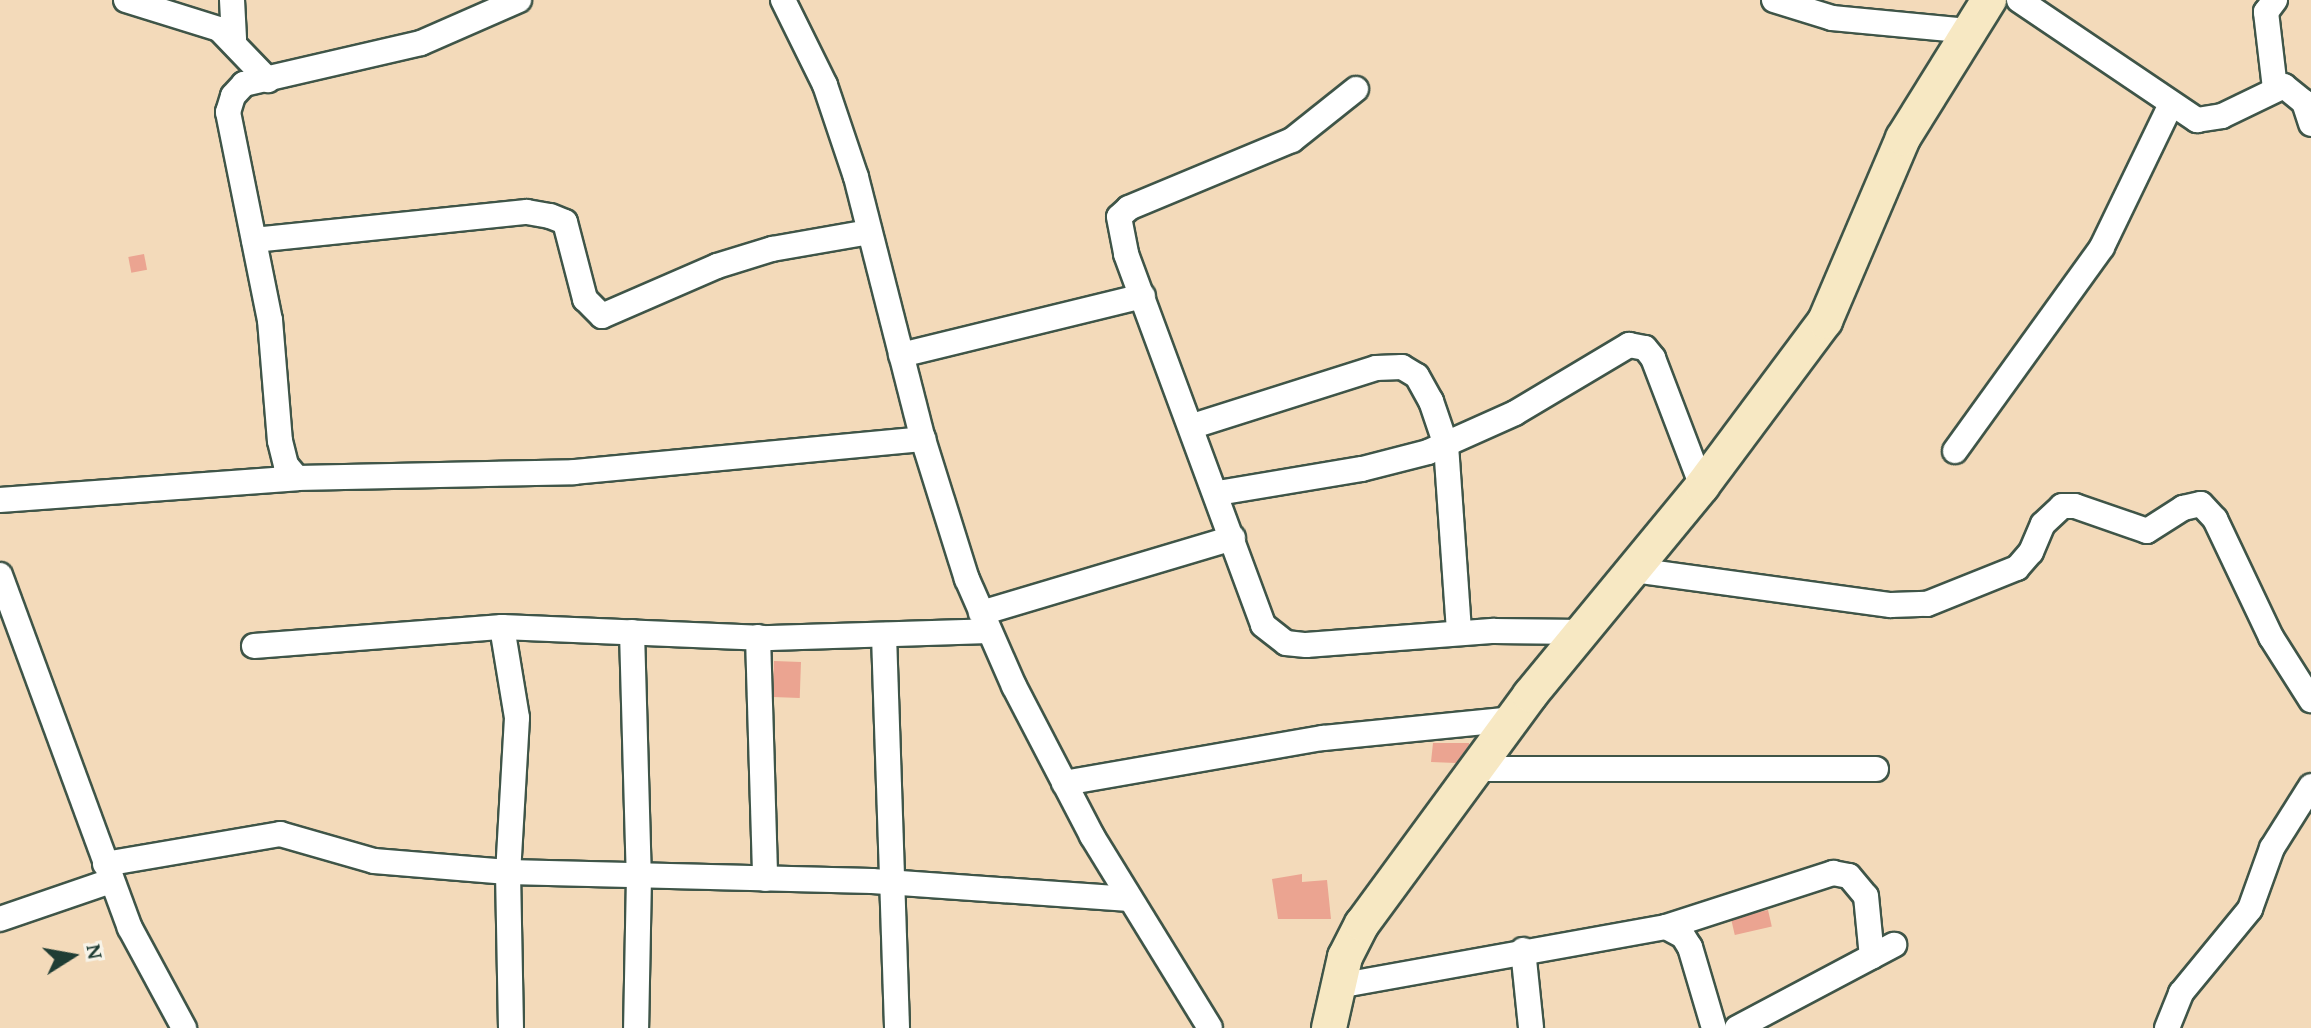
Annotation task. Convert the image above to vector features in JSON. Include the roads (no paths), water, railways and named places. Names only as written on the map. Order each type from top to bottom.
[{"type":"street","points":[[126,0],[202,22],[234,39],[268,80]]},
{"type":"street","points":[[232,0],[234,39]]},
{"type":"street","points":[[297,478],[286,465],[280,441],[270,320],[228,112],[244,84],[421,43],[519,0]]},
{"type":"street","points":[[783,0],[834,107],[923,439],[949,527],[985,622],[1064,783],[1129,899],[1210,1028]]},
{"type":"street","points":[[1774,0],[1832,18],[1970,31]]},
{"type":"street","points":[[1329,1028],[1345,957],[1362,924],[1512,719],[1702,486],[1825,321],[1903,138],[1989,0]]},
{"type":"street","points":[[2019,0],[2197,120],[2210,120],[2275,89],[2297,92],[2311,124]]},
{"type":"street","points":[[2275,0],[2266,12],[2275,89]]},
{"type":"street","points":[[1356,89],[1292,140],[1129,208],[1119,217],[1143,296],[1218,493],[1263,625],[1286,643],[1459,633],[1582,632]]},
{"type":"street","points":[[1955,451],[2102,247],[2171,104]]},
{"type":"street","points":[[254,240],[527,212],[550,216],[565,222],[585,299],[602,316],[717,266],[772,249],[869,232]]},
{"type":"street","points":[[901,355],[1143,296]]},
{"type":"street","points":[[1218,493],[1362,469],[1446,445],[1515,413],[1629,345],[1638,346],[1653,358],[1702,486]]},
{"type":"street","points":[[1193,426],[1389,366],[1417,376],[1431,401],[1446,445],[1459,633]]},
{"type":"street","points":[[0,500],[297,478],[574,472],[923,439]]},
{"type":"street","points":[[1634,570],[1891,605],[1927,604],[2017,568],[2031,552],[2043,524],[2062,506],[2075,506],[2147,531],[2183,508],[2201,504],[2215,519],[2271,637],[2311,700]]},
{"type":"street","points":[[254,646],[502,627],[758,637],[884,635],[985,622],[1233,538]]},
{"type":"street","points":[[0,575],[108,872],[153,976],[184,1028]]},
{"type":"street","points":[[502,627],[517,718],[508,872],[511,1028]]},
{"type":"street","points":[[632,632],[639,876],[636,1028]]},
{"type":"street","points":[[884,635],[897,1028]]},
{"type":"street","points":[[758,637],[765,879]]},
{"type":"street","points":[[1064,783],[1323,738],[1512,719]]},
{"type":"street","points":[[1475,769],[1876,769]]},
{"type":"street","points":[[2167,1028],[2181,993],[2250,909],[2272,848],[2311,786]]},
{"type":"street","points":[[0,919],[108,872],[280,834],[374,861],[508,872],[892,882],[1129,899]]},
{"type":"street","points":[[1338,986],[1523,950],[1666,927],[1833,873],[1849,876],[1866,896],[1883,951],[1737,1028]]},
{"type":"street","points":[[1666,927],[1690,947],[1714,1028]]},
{"type":"street","points":[[1523,950],[1531,1028]]}]
